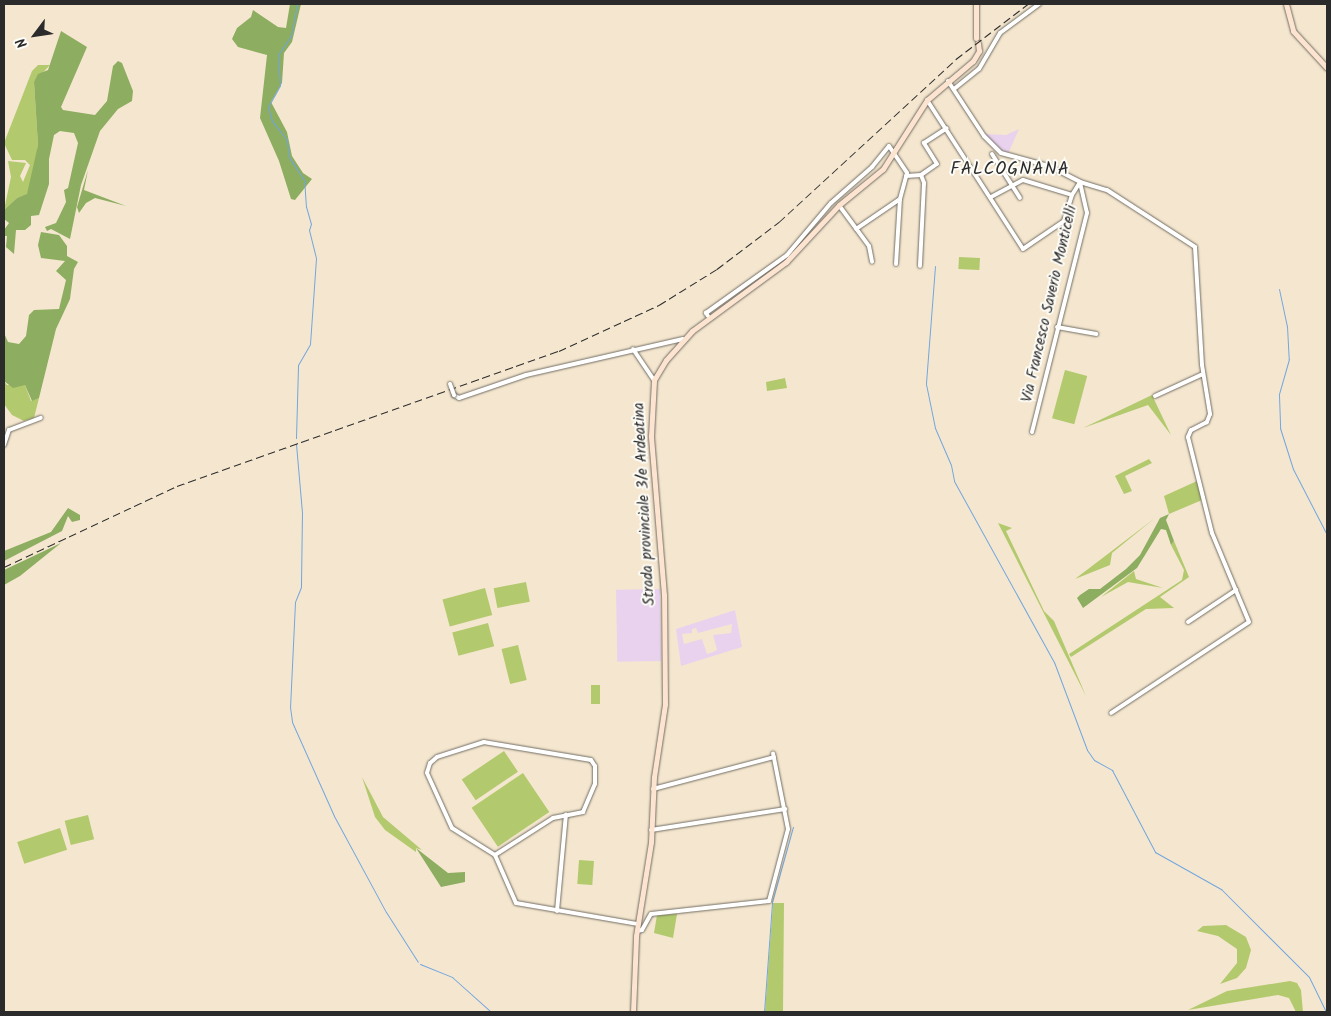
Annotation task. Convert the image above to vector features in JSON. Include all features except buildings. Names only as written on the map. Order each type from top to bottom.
[{"type":"main road","points":[[654,380],[684,339],[708,316],[794,256],[839,205],[883,169],[927,100],[973,62],[979,51],[976,4]]},
{"type":"main road","points":[[1286,4],[1290,27],[1327,68]]},
{"type":"main road","name":"Strada provinciale 3/e Ardeatina","points":[[633,1012],[637,931],[652,830],[653,789],[665,704],[664,595],[651,436],[654,380]]},
{"type":"street","points":[[954,89],[979,69],[1000,33],[1039,4]]},
{"type":"street","points":[[948,81],[995,149],[1011,157],[1049,166],[1080,182],[1107,190],[1195,247],[1203,374],[1210,401],[1207,422],[1189,431],[1188,437],[1212,533],[1248,618],[1247,625],[1111,713]]},
{"type":"street","points":[[927,100],[947,128],[1023,249],[1064,221],[1072,195],[1080,182]]},
{"type":"street","points":[[906,176],[921,175],[938,164],[924,143],[947,128]]},
{"type":"street","points":[[708,316],[706,313],[787,255],[831,203],[872,167],[889,146],[895,152],[906,176],[900,199],[896,264]]},
{"type":"street","points":[[992,154],[1020,198]]},
{"type":"street","points":[[920,266],[926,198],[921,175]]},
{"type":"street","points":[[991,197],[1011,184],[1028,181],[1072,195]]},
{"type":"street","name":"Via Francesco Saverio Monticelli","points":[[1032,432],[1087,213],[1080,182]]},
{"type":"street","points":[[856,229],[900,199]]},
{"type":"street","points":[[841,208],[870,248],[872,262]]},
{"type":"street","points":[[1057,327],[1096,334]]},
{"type":"street","points":[[450,384],[454,395],[459,398],[526,375],[633,349],[684,339]]},
{"type":"street","points":[[633,349],[654,380]]},
{"type":"street","points":[[1155,396],[1203,374]]},
{"type":"street","points":[[4,445],[9,430],[41,418]]},
{"type":"street","points":[[1188,622],[1236,590]]},
{"type":"street","points":[[495,855],[542,823],[566,814],[581,813],[590,801],[596,772],[591,760],[486,742],[435,759],[428,766],[428,777],[451,826],[461,836],[495,855],[511,898],[522,905],[638,924]]},
{"type":"street","points":[[637,931],[642,930],[647,917],[654,913],[768,902],[787,835],[785,809],[773,755],[653,789]]},
{"type":"street","points":[[652,830],[785,809]]},
{"type":"street","points":[[557,911],[566,814]]},
{"type":"shaded area","points":[[1019,129],[1008,154],[997,148],[985,134],[1006,135]]},
{"type":"shaded area","points":[[660,589],[661,661],[617,662],[616,590]]},
{"type":"shaded area","points":[[735,610],[742,647],[681,666],[676,629]],"holes":[[[732,624],[731,633],[713,635],[717,650],[707,654],[702,639],[684,644],[682,634],[692,633],[692,629],[696,628],[698,633]]]},
{"type":"green space","points":[[290,4],[301,4],[292,42],[284,53],[282,83],[271,102],[287,132],[292,156],[303,173],[312,179],[295,200],[291,199],[279,161],[260,118],[267,55],[238,47],[232,39],[237,28],[251,17],[253,10],[278,27],[286,28]]},
{"type":"green space","points":[[61,31],[87,47],[61,107],[63,110],[95,115],[107,101],[113,66],[118,61],[122,63],[133,91],[132,101],[118,109],[100,131],[81,185],[70,239],[51,229],[47,231],[45,227],[56,223],[66,202],[64,190],[68,188],[78,143],[74,133],[60,131],[54,135],[49,159],[49,184],[39,215],[31,216],[31,225],[25,230],[16,230],[14,254],[6,247],[7,236],[4,236],[4,230],[9,223],[4,219],[4,210],[17,198],[27,194],[38,145],[34,82],[38,74],[48,70]]},
{"type":"green space","points":[[38,65],[50,65],[34,82],[38,145],[34,171],[27,195],[17,198],[4,210],[11,177],[8,161],[26,163],[20,176],[23,182],[30,165],[25,160],[12,160],[4,143],[32,71]]},
{"type":"green space","points":[[88,170],[84,190],[126,206],[95,198],[86,203],[79,213],[77,207]]},
{"type":"green space","points":[[41,232],[59,235],[67,246],[67,256],[78,262],[74,269],[70,299],[56,329],[39,398],[32,401],[25,385],[13,388],[4,381],[4,333],[8,342],[19,344],[26,336],[29,315],[34,310],[59,309],[66,280],[56,271],[65,261],[41,258],[38,245]]},
{"type":"green space","points":[[959,257],[980,258],[979,270],[958,269]]},
{"type":"green space","points":[[1065,370],[1087,376],[1074,424],[1052,418]]},
{"type":"green space","points":[[785,378],[787,388],[767,391],[766,382]]},
{"type":"green space","points":[[4,381],[7,385],[25,385],[31,401],[39,398],[34,418],[24,421],[12,415],[4,404]]},
{"type":"green space","points":[[1152,395],[1171,435],[1148,405],[1083,428]]},
{"type":"green space","points":[[1149,459],[1152,463],[1125,476],[1132,491],[1124,494],[1115,476]]},
{"type":"green space","points":[[1197,481],[1202,500],[1169,514],[1164,496]]},
{"type":"green space","points":[[68,508],[80,515],[80,520],[72,522],[68,516],[62,531],[4,561],[4,551],[51,532]]},
{"type":"green space","points":[[1169,514],[1166,520],[1174,541],[1171,545],[1166,530],[1161,529],[1137,568],[1083,608],[1077,598],[1089,589],[1100,589],[1126,569],[1140,555],[1160,518]]},
{"type":"green space","points":[[1155,518],[1112,553],[1110,565],[1075,579]]},
{"type":"green space","points":[[998,523],[1012,528],[1006,531],[1044,611],[1054,621],[1086,696]]},
{"type":"green space","points":[[1174,541],[1189,577],[1160,597],[1174,608],[1146,609],[1071,657],[1069,654],[1182,580],[1184,570],[1171,545]]},
{"type":"green space","points":[[61,543],[20,576],[4,585],[4,570]]},
{"type":"green space","points":[[1134,571],[1136,579],[1163,588],[1128,582],[1101,597]]},
{"type":"green space","points":[[526,582],[530,602],[497,608],[494,588]]},
{"type":"green space","points":[[485,588],[492,615],[450,626],[442,599]]},
{"type":"green space","points":[[488,623],[494,646],[458,656],[452,633]]},
{"type":"green space","points":[[518,645],[527,680],[510,684],[502,649]]},
{"type":"green space","points":[[591,685],[600,685],[600,704],[591,704]]},
{"type":"green space","points":[[504,751],[518,772],[476,800],[462,780]]},
{"type":"green space","points":[[523,773],[549,812],[498,847],[472,808]]},
{"type":"green space","points":[[362,777],[383,817],[422,850],[416,848],[416,852],[385,830],[375,817]]},
{"type":"green space","points":[[88,815],[94,839],[71,845],[65,821]]},
{"type":"green space","points":[[60,828],[67,850],[24,864],[17,842]]},
{"type":"green space","points":[[416,848],[448,873],[465,872],[465,882],[441,887]]},
{"type":"green space","points":[[579,860],[594,861],[592,885],[577,884]]},
{"type":"green space","points":[[773,903],[784,903],[783,1012],[765,1012]]},
{"type":"green space","points":[[677,914],[673,938],[654,933],[657,915]]},
{"type":"green space","points":[[1226,925],[1246,937],[1251,950],[1246,968],[1237,978],[1220,984],[1237,963],[1237,949],[1218,936],[1197,931],[1203,926]]},
{"type":"green space","points":[[1290,981],[1297,983],[1301,990],[1303,1012],[1296,1012],[1289,998],[1278,995],[1188,1010],[1227,991]]},
{"type":"waterway","points":[[296,438],[298,365],[310,344],[316,258],[309,230],[311,224],[306,207],[304,180],[289,157],[287,140],[272,121],[268,107],[280,85],[278,55],[291,36],[297,4]]},
{"type":"waterway","points":[[935,266],[926,384],[935,428],[951,465],[954,481],[1054,662],[1087,750],[1094,760],[1112,770],[1155,852],[1221,889],[1309,977],[1326,1012]]},
{"type":"waterway","points":[[1279,289],[1287,326],[1289,359],[1279,395],[1280,428],[1293,469],[1327,535]]},
{"type":"waterway","points":[[296,444],[302,512],[301,587],[295,602],[290,707],[292,722],[334,816],[386,912],[418,962]]},
{"type":"waterway","points":[[764,1012],[772,902],[793,827]]},
{"type":"waterway","points":[[420,964],[452,977],[491,1012]]},
{"type":"railway","points":[[4,567],[177,486],[559,351],[659,305],[717,269],[779,222],[956,59],[1028,4]]},
{"type":"district","name":"FALCOGNANA","points":[[1010,170]]}]
